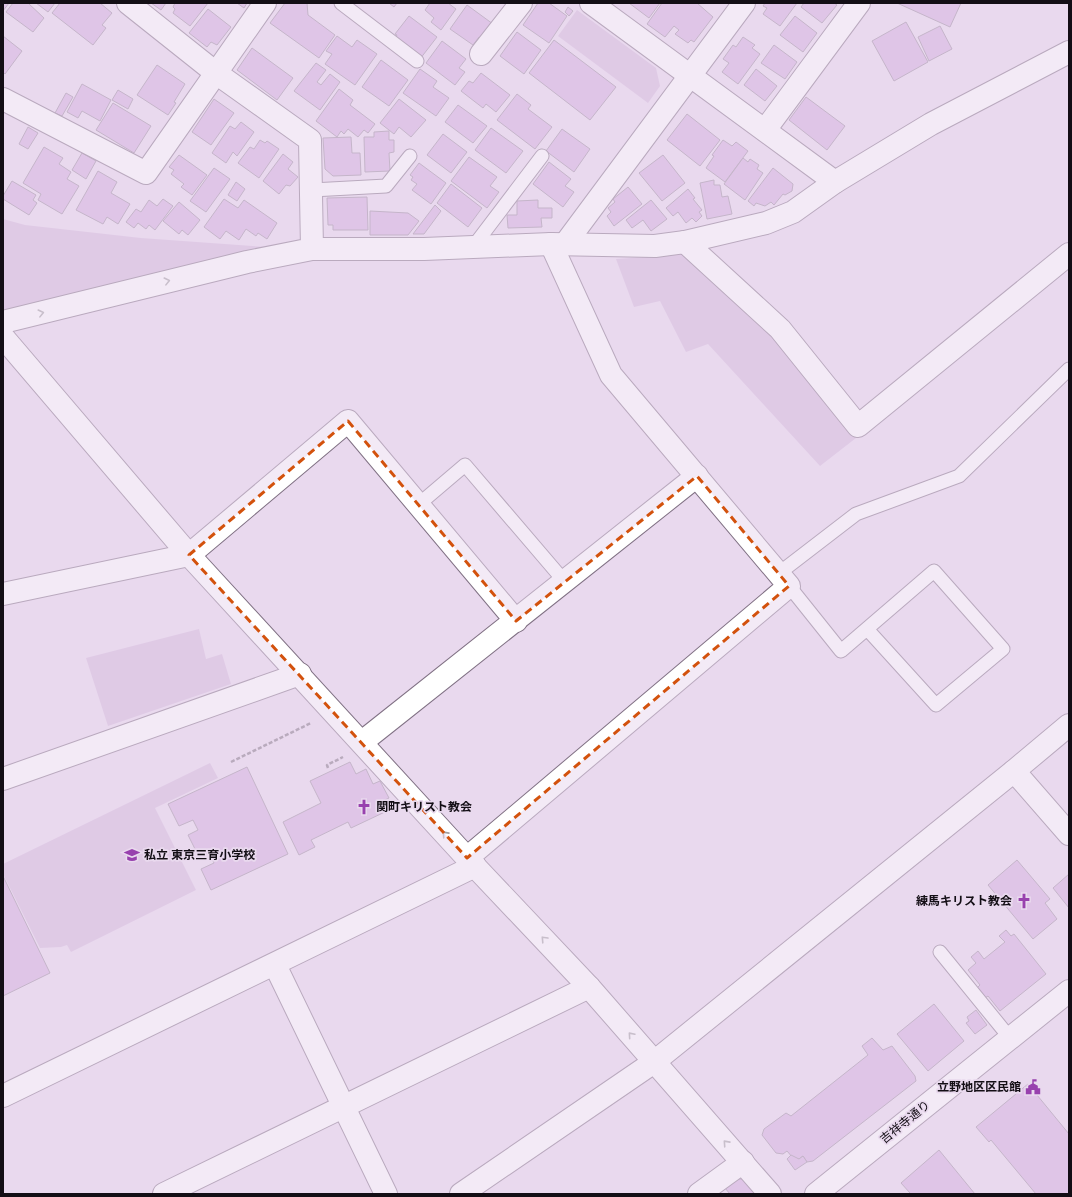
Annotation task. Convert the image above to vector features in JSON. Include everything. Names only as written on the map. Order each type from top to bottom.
[{"type":"street","points":[[128,3],[216,73],[310,140],[312,249]]},
{"type":"street","points":[[3,99],[146,173],[265,3]]},
{"type":"street","points":[[481,54],[521,3]]},
{"type":"street","points":[[591,3],[835,182]]},
{"type":"street","points":[[558,244],[690,75],[744,3]]},
{"type":"street","points":[[765,130],[859,3]]},
{"type":"street","points":[[3,322],[247,262],[312,249],[473,247],[558,244],[655,246],[685,242],[766,223],[792,212],[835,182],[931,124],[1069,52]]},
{"type":"street","points":[[685,242],[780,329],[858,426],[1069,254]]},
{"type":"street","points":[[3,1096],[275,965],[471,862],[784,580],[611,375],[558,244]]},
{"type":"street","points":[[3,337],[189,555],[335,712],[471,862],[589,987],[770,1194]]},
{"type":"street","points":[[3,594],[189,555],[348,421],[516,621]]},
{"type":"street","points":[[362,742],[697,476]]},
{"type":"street","points":[[3,779],[300,674]]},
{"type":"street","points":[[461,1194],[654,1062],[1069,725]]},
{"type":"street","points":[[1014,771],[1069,834]]},
{"type":"street","points":[[275,965],[386,1194]]},
{"type":"street","points":[[164,1194],[589,987]]},
{"type":"street","name":"吉祥寺通り","points":[[816,1194],[1069,991]]},
{"type":"street","points":[[699,1194],[743,1162]]},
{"type":"lane","points":[[341,3],[417,61]]},
{"type":"lane","points":[[312,190],[386,186],[410,156]]},
{"type":"lane","points":[[473,247],[542,156]]},
{"type":"lane","points":[[867,629],[936,704],[1003,649],[934,571],[841,651],[784,580],[856,514],[959,476],[1069,369]]},
{"type":"lane","points":[[418,505],[465,465],[564,582]]},
{"type":"lane","points":[[940,952],[1010,1038]]},
{"type":"path","points":[[231,762],[335,712]]},
{"type":"highlighted area","points":[[348,421],[516,621],[697,476],[789,586],[467,858],[189,555]]},
{"type":"shaded area","points":[[577,10],[656,68],[660,86],[648,103],[558,36]]},
{"type":"shaded area","points":[[3,219],[25,225],[141,238],[266,247],[3,312]]},
{"type":"shaded area","points":[[689,254],[774,335],[856,438],[820,466],[708,344],[686,352],[660,301],[634,307],[616,259]]},
{"type":"shaded area","points":[[199,629],[206,659],[222,654],[231,684],[108,726],[86,658]]},
{"type":"shaded area","points":[[210,763],[218,778],[155,808],[196,890],[71,952],[67,945],[61,947],[40,948],[3,874],[3,864]]},
{"type":"building","points":[[3,3],[9,3],[3,11]]},
{"type":"building","points":[[13,3],[28,3],[44,18],[33,32],[6,12]]},
{"type":"building","points":[[36,3],[55,3],[48,12]]},
{"type":"building","points":[[60,3],[100,3],[112,13],[102,25],[106,28],[93,45],[52,13]]},
{"type":"building","points":[[151,3],[166,3],[161,10]]},
{"type":"building","points":[[175,3],[208,3],[190,26],[173,13]]},
{"type":"building","points":[[237,3],[247,3],[244,8]]},
{"type":"building","points":[[285,3],[307,3],[308,15],[335,35],[319,58],[270,23]]},
{"type":"building","points":[[389,3],[397,3],[394,7]]},
{"type":"building","points":[[430,3],[448,3],[456,9],[441,30],[431,22],[434,18],[425,10]]},
{"type":"building","points":[[538,3],[549,3],[567,16],[549,43],[523,25]]},
{"type":"building","points":[[629,3],[660,3],[649,18]]},
{"type":"building","points":[[662,3],[697,3],[713,17],[694,42],[691,40],[688,43],[675,34],[679,30],[674,26],[665,37],[647,24]]},
{"type":"building","points":[[765,3],[797,3],[780,26],[763,14],[767,8],[763,6]]},
{"type":"building","points":[[804,3],[834,3],[837,5],[822,23],[801,7]]},
{"type":"building","points":[[897,3],[961,3],[950,27]]},
{"type":"building","points":[[467,5],[493,24],[482,39],[479,37],[473,45],[450,29]]},
{"type":"building","points":[[568,7],[573,11],[569,16],[565,12]]},
{"type":"building","points":[[208,9],[231,27],[217,45],[211,42],[207,47],[189,33]]},
{"type":"building","points":[[409,16],[437,37],[420,59],[394,40],[397,35],[395,34]]},
{"type":"building","points":[[795,16],[817,33],[803,52],[780,35]]},
{"type":"building","points":[[906,22],[928,62],[894,81],[872,41]]},
{"type":"building","points":[[940,26],[952,49],[929,61],[918,37]]},
{"type":"building","points":[[517,32],[541,50],[524,74],[500,56]]},
{"type":"building","points":[[3,36],[22,51],[5,74],[3,72]]},
{"type":"building","points":[[337,36],[352,47],[357,40],[377,54],[355,85],[325,64],[332,54],[326,51]]},
{"type":"building","points":[[743,37],[755,45],[752,48],[760,54],[738,84],[722,72],[729,63],[723,59],[733,45],[736,47]]},
{"type":"building","points":[[554,40],[616,87],[590,120],[529,73]]},
{"type":"building","points":[[442,41],[466,59],[459,68],[465,72],[455,85],[426,63]]},
{"type":"building","points":[[774,45],[797,62],[785,79],[761,63]]},
{"type":"building","points":[[252,48],[293,78],[277,100],[237,70]]},
{"type":"building","points":[[381,60],[408,80],[389,106],[362,87]]},
{"type":"building","points":[[316,63],[326,70],[317,82],[321,85],[330,74],[340,82],[320,110],[294,91]]},
{"type":"building","points":[[157,65],[185,84],[174,102],[176,103],[168,115],[137,95]]},
{"type":"building","points":[[420,69],[437,81],[433,87],[449,98],[436,116],[403,93]]},
{"type":"building","points":[[756,69],[777,86],[765,101],[744,85]]},
{"type":"building","points":[[481,73],[510,95],[496,112],[486,104],[483,108],[461,91],[469,81],[473,83]]},
{"type":"building","points":[[82,84],[111,100],[100,121],[82,111],[78,118],[67,112]]},
{"type":"building","points":[[339,89],[353,100],[350,105],[375,124],[368,133],[364,130],[358,137],[348,129],[344,134],[341,131],[337,137],[316,121]]},
{"type":"building","points":[[118,90],[133,99],[128,109],[112,100]]},
{"type":"building","points":[[66,93],[73,97],[62,116],[55,113]]},
{"type":"building","points":[[517,94],[531,105],[528,109],[552,127],[535,149],[497,120]]},
{"type":"building","points":[[806,97],[845,126],[827,150],[789,120]]},
{"type":"building","points":[[214,99],[234,113],[211,145],[192,132]]},
{"type":"building","points":[[399,99],[426,120],[411,137],[399,127],[394,134],[380,123]]},
{"type":"building","points":[[113,103],[151,126],[134,153],[96,130]]},
{"type":"building","points":[[458,105],[487,126],[473,143],[445,122]]},
{"type":"building","points":[[687,114],[720,140],[700,166],[667,140]]},
{"type":"building","points":[[241,122],[254,132],[237,156],[233,152],[226,163],[212,153],[230,126],[235,129]]},
{"type":"building","points":[[28,127],[38,133],[28,149],[19,144]]},
{"type":"building","points":[[491,128],[523,151],[506,173],[475,150]]},
{"type":"building","points":[[562,129],[590,149],[574,172],[546,151]]},
{"type":"building","points":[[389,131],[389,140],[394,140],[394,152],[389,153],[390,171],[365,172],[364,137],[374,137],[374,132]]},
{"type":"building","points":[[443,134],[467,152],[451,173],[427,155]]},
{"type":"building","points":[[351,137],[352,153],[360,153],[361,175],[333,176],[325,169],[323,138]]},
{"type":"building","points":[[260,140],[265,143],[267,141],[279,149],[259,178],[238,163],[250,147],[254,149]]},
{"type":"building","points":[[723,140],[732,146],[736,142],[748,151],[725,182],[706,168],[714,156],[712,155]]},
{"type":"building","points":[[44,147],[63,158],[59,164],[71,172],[67,179],[79,186],[62,214],[38,200],[41,194],[23,183]]},
{"type":"building","points":[[82,153],[96,161],[86,179],[72,170]]},
{"type":"building","points":[[283,154],[293,162],[288,169],[298,177],[290,186],[286,185],[279,194],[263,181]]},
{"type":"building","points":[[179,155],[207,175],[192,195],[181,187],[184,184],[171,174],[174,170],[169,167]]},
{"type":"building","points":[[663,155],[685,183],[662,201],[639,173]]},
{"type":"building","points":[[469,157],[497,177],[490,186],[499,192],[487,208],[451,181]]},
{"type":"building","points":[[743,158],[748,162],[750,159],[759,165],[757,169],[763,173],[745,200],[724,184]]},
{"type":"building","points":[[549,162],[571,179],[565,186],[574,192],[563,207],[533,184]]},
{"type":"building","points":[[419,163],[446,183],[431,204],[412,190],[417,184],[411,180],[413,177],[410,175]]},
{"type":"building","points":[[214,168],[230,179],[206,212],[190,201]]},
{"type":"building","points":[[773,168],[793,184],[792,191],[785,195],[783,194],[774,205],[771,202],[765,206],[756,203],[754,206],[748,201]]},
{"type":"building","points":[[98,171],[117,182],[111,193],[130,204],[118,224],[107,217],[103,224],[76,210]]},
{"type":"building","points":[[714,180],[714,185],[720,185],[722,197],[728,196],[732,214],[707,219],[700,183]]},
{"type":"building","points":[[12,181],[36,195],[33,200],[37,203],[29,215],[3,199],[3,196]]},
{"type":"building","points":[[236,182],[245,189],[237,201],[228,195]]},
{"type":"building","points":[[451,184],[482,208],[468,227],[437,203]]},
{"type":"building","points":[[628,187],[642,204],[614,226],[607,216],[611,212],[608,208],[615,202],[613,199]]},
{"type":"building","points":[[688,189],[695,198],[693,199],[702,210],[699,212],[702,216],[696,222],[692,218],[686,223],[678,212],[673,216],[666,208]]},
{"type":"building","points":[[367,197],[368,230],[333,230],[333,225],[328,225],[327,198]]},
{"type":"building","points":[[163,199],[173,206],[155,230],[149,225],[146,229],[138,223],[134,228],[126,222],[136,209],[141,212],[149,200],[157,206]]},
{"type":"building","points":[[224,199],[238,208],[244,200],[277,223],[267,239],[258,233],[256,236],[246,229],[239,240],[226,231],[220,239],[204,227]]},
{"type":"building","points":[[538,200],[538,208],[552,208],[552,218],[541,218],[542,227],[508,228],[507,215],[517,215],[517,201]]},
{"type":"building","points":[[651,200],[667,219],[651,231],[643,220],[632,228],[626,220]]},
{"type":"building","points":[[179,202],[200,220],[188,235],[182,230],[179,234],[163,221]]},
{"type":"building","points":[[435,205],[441,211],[424,234],[413,234]]},
{"type":"building","points":[[370,211],[408,213],[419,221],[408,235],[370,235]]},
{"type":"building","points":[[350,762],[356,774],[366,769],[373,784],[380,781],[389,798],[383,801],[387,811],[351,828],[348,822],[311,840],[315,847],[299,855],[283,822],[321,803],[310,781]]},
{"type":"building","points":[[247,767],[288,854],[211,890],[201,869],[214,863],[209,852],[199,857],[188,835],[198,830],[193,820],[179,826],[168,804]]},
{"type":"building","name":"練馬キリスト教会","points":[[1017,860],[1050,899],[1045,903],[1057,919],[1033,939],[988,885]]},
{"type":"building","points":[[1069,874],[1069,908],[1053,888]]},
{"type":"building","points":[[3,876],[50,973],[3,996]]},
{"type":"building","points":[[1006,930],[1011,936],[1014,934],[1046,974],[1000,1011],[988,996],[985,998],[977,988],[980,985],[968,970],[976,963],[971,957],[978,951],[984,959],[1005,942],[999,936]]},
{"type":"building","points":[[934,1004],[964,1041],[928,1071],[897,1034]]},
{"type":"building","points":[[976,1010],[987,1025],[975,1034],[966,1023],[969,1021],[967,1017]]},
{"type":"building","points":[[872,1038],[883,1050],[892,1046],[915,1076],[916,1081],[813,1161],[807,1162],[803,1156],[799,1159],[793,1158],[787,1151],[783,1154],[776,1153],[762,1135],[764,1129],[786,1113],[791,1116],[868,1055],[862,1046]]},
{"type":"building","points":[[1028,1084],[1069,1134],[1069,1194],[1036,1194],[991,1140],[989,1142],[976,1127]]},
{"type":"building","points":[[939,1150],[975,1194],[909,1194],[910,1193],[901,1183]]},
{"type":"building","points":[[791,1155],[799,1159],[803,1156],[807,1162],[795,1170],[787,1159]]},
{"type":"building","points":[[735,1179],[744,1179],[756,1194],[730,1194],[725,1188]]},
{"type":"place","name":"関町キリスト教会","points":[[364,807]]},
{"type":"place","name":"私立 東京三育小学校","points":[[132,855]]},
{"type":"place","name":"練馬キリスト教会","points":[[1024,901]]},
{"type":"place","name":"立野地区区民館","points":[[1033,1087]]}]
